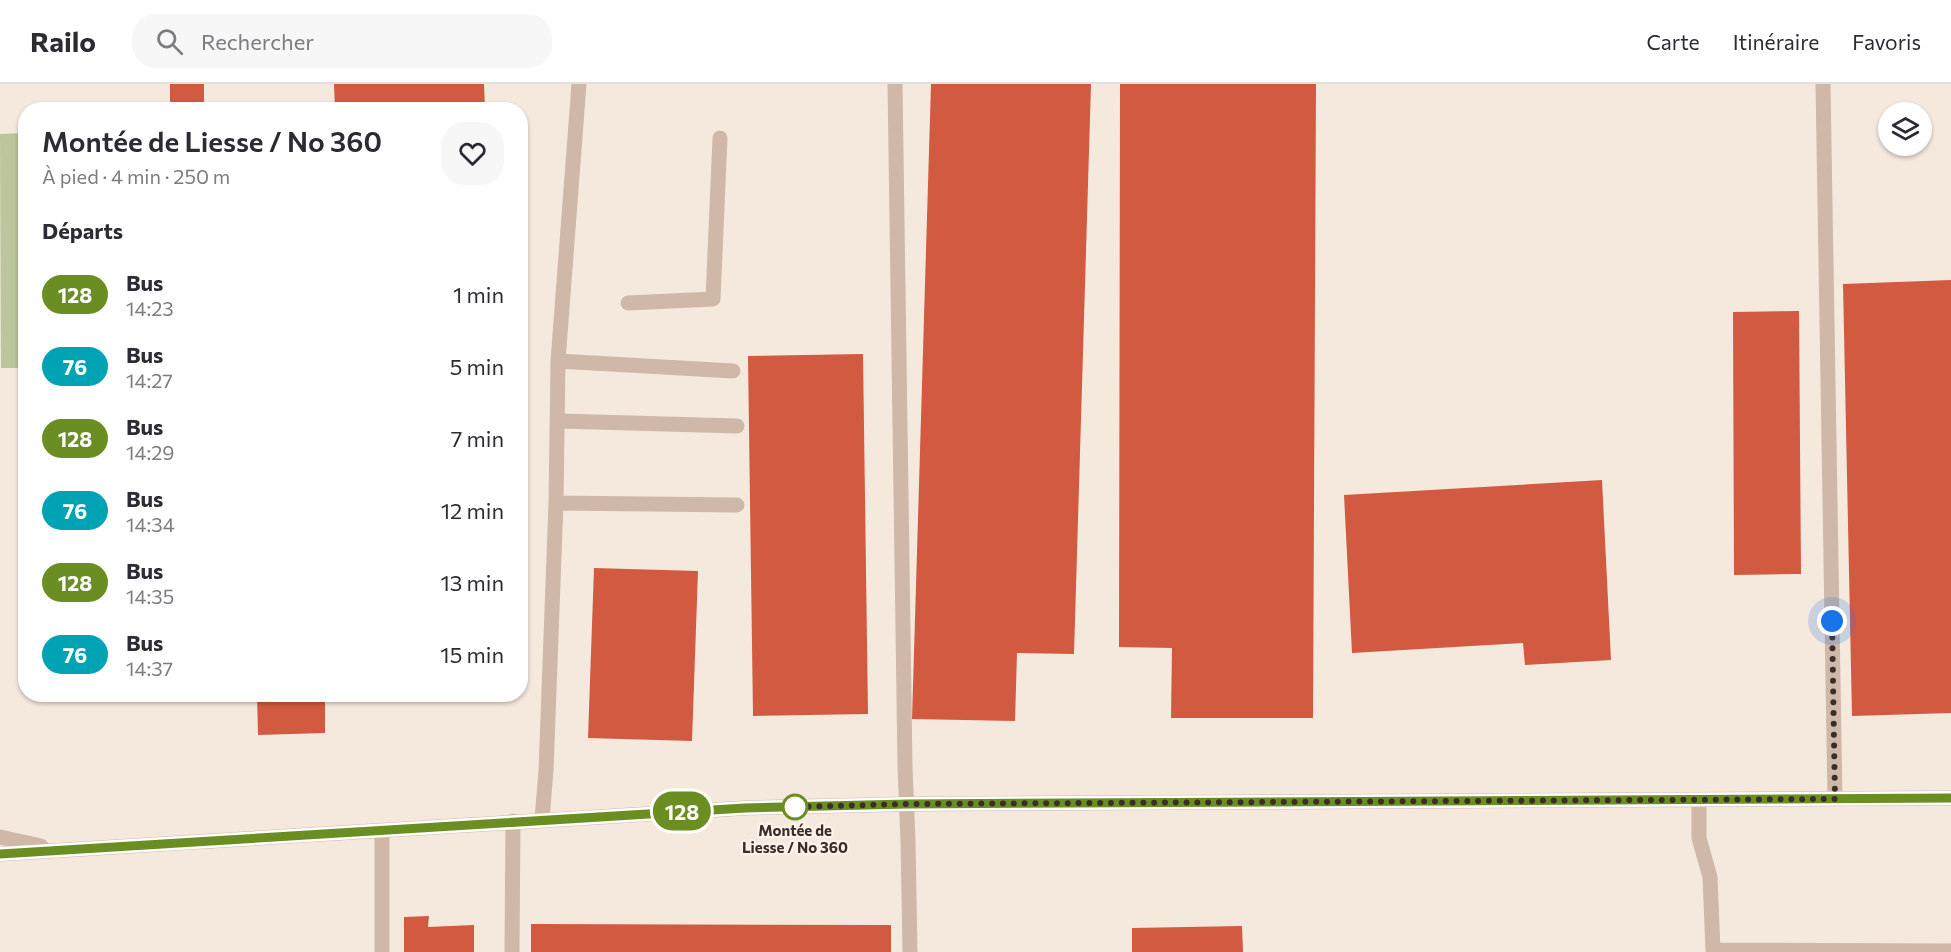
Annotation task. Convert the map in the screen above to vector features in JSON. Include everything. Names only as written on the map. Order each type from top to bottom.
[{"type":"street","points":[[543,819],[559,421],[558,361],[579,84]]},
{"type":"street","points":[[895,84],[909,952]]},
{"type":"street","points":[[1823,84],[1835,799]]},
{"type":"street","points":[[628,303],[713,299],[720,138]]},
{"type":"street","points":[[558,361],[733,371]]},
{"type":"street","points":[[559,421],[737,426]]},
{"type":"street","points":[[556,503],[737,505]]},
{"type":"street","points":[[0,854],[745,808],[907,804],[1951,798]]},
{"type":"street","points":[[1699,800],[1699,838],[1710,877],[1713,951],[1951,951]]},
{"type":"street","points":[[512,952],[513,821]]},
{"type":"street","points":[[382,831],[382,952]]},
{"type":"street","points":[[0,837],[56,850]]},
{"type":"green space","points":[[18,133],[18,368],[1,368],[0,134]]},
{"type":"building","points":[[170,84],[204,84],[204,102],[170,102]]},
{"type":"building","points":[[334,84],[484,84],[485,102],[335,102]]},
{"type":"building","points":[[931,84],[1091,84],[1074,654],[1017,653],[1015,721],[912,719]]},
{"type":"building","points":[[1120,84],[1316,84],[1313,718],[1171,718],[1172,648],[1119,647]]},
{"type":"building","points":[[1951,280],[1951,713],[1852,716],[1843,284]]},
{"type":"building","points":[[1799,311],[1801,574],[1734,575],[1733,312]]},
{"type":"building","points":[[863,354],[868,714],[753,716],[748,356]]},
{"type":"building","points":[[1602,480],[1611,660],[1525,665],[1523,643],[1352,653],[1344,495]]},
{"type":"building","points":[[594,568],[698,571],[692,741],[588,738]]},
{"type":"building","points":[[257,702],[325,702],[325,733],[258,735]]},
{"type":"building","points":[[429,916],[428,927],[474,925],[474,952],[404,952],[404,917]]},
{"type":"building","points":[[531,924],[891,925],[891,952],[531,952]]},
{"type":"building","points":[[1242,926],[1243,952],[1132,952],[1132,928]]},
{"type":"bus line","name":"128","points":[[0,854],[745,808],[907,804],[1951,798]]},
{"type":"place","name":"Montée de Liesse / No 360","points":[[795,807]]},
{"type":"route","points":[[795,807],[791,807],[907,804],[1835,799],[1832,621]]}]
